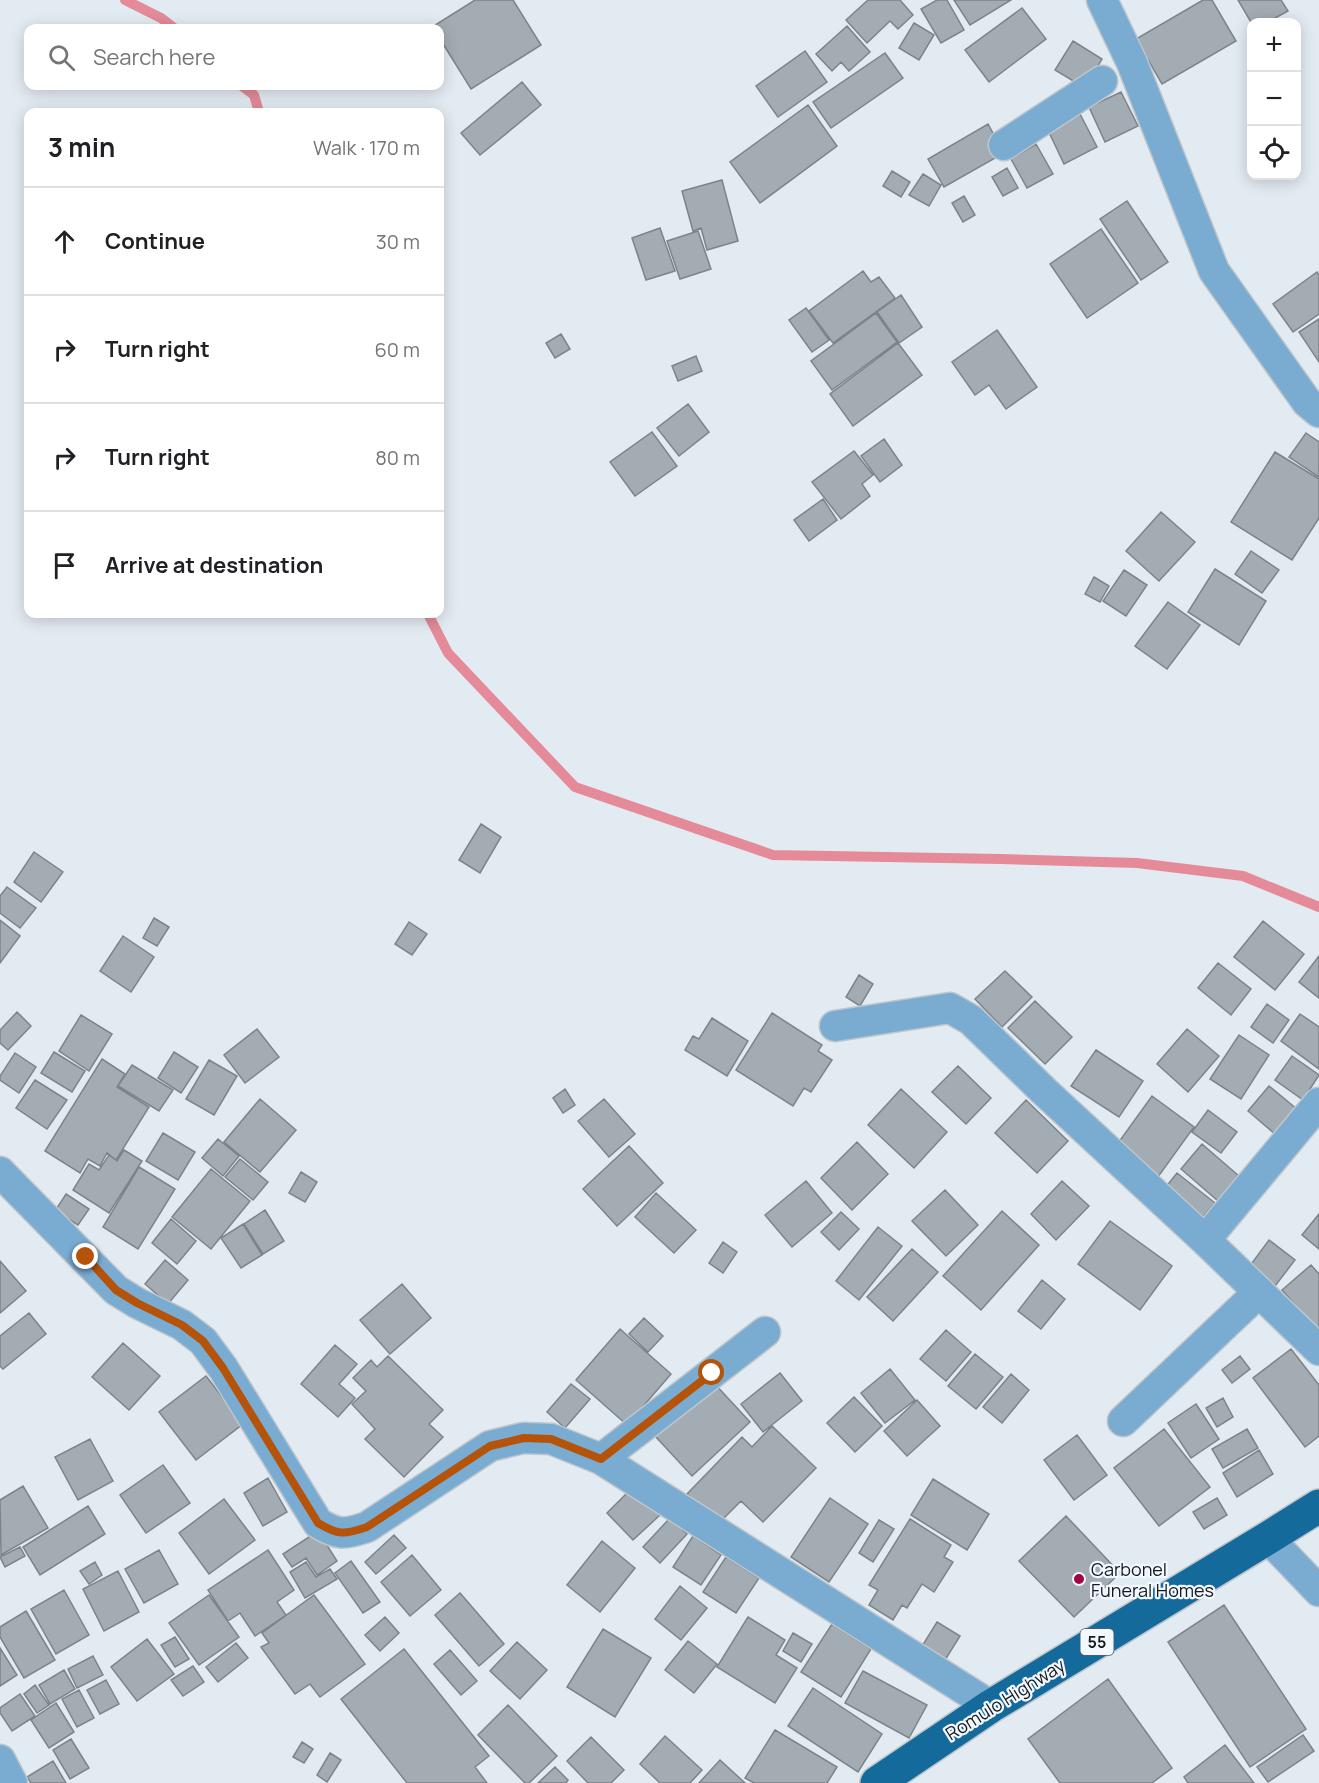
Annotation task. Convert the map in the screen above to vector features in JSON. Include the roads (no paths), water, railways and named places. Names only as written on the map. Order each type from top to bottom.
[{"type":"highway","name":"Romulo Highway","points":[[877,1783],[991,1706],[1319,1506]]},
{"type":"street","points":[[1102,0],[1118,71],[1214,271],[1306,402],[1319,412]]},
{"type":"street","points":[[1004,145],[1118,71]]},
{"type":"street","points":[[835,1026],[951,1008],[971,1020],[1044,1092],[1205,1240],[1319,1350]]},
{"type":"street","points":[[1205,1240],[1319,1103]]},
{"type":"street","points":[[0,1172],[116,1290],[182,1325],[203,1341],[223,1368],[318,1523],[334,1532],[348,1534],[367,1527],[490,1446],[524,1438],[551,1439],[601,1459],[991,1706]]},
{"type":"street","points":[[1124,1422],[1258,1293]]},
{"type":"street","points":[[601,1459],[765,1332]]},
{"type":"street","points":[[1268,1538],[1319,1591]]},
{"type":"street","points":[[0,1760],[12,1783]]},
{"type":"waterway","points":[[125,0],[169,24]]},
{"type":"waterway","points":[[247,90],[254,95],[258,108]]},
{"type":"waterway","points":[[430,618],[448,653],[575,787],[773,855],[1137,863],[1243,876],[1319,907]]},
{"type":"place","name":"Carbonel Funeral Homes","points":[[1079,1579]]}]
